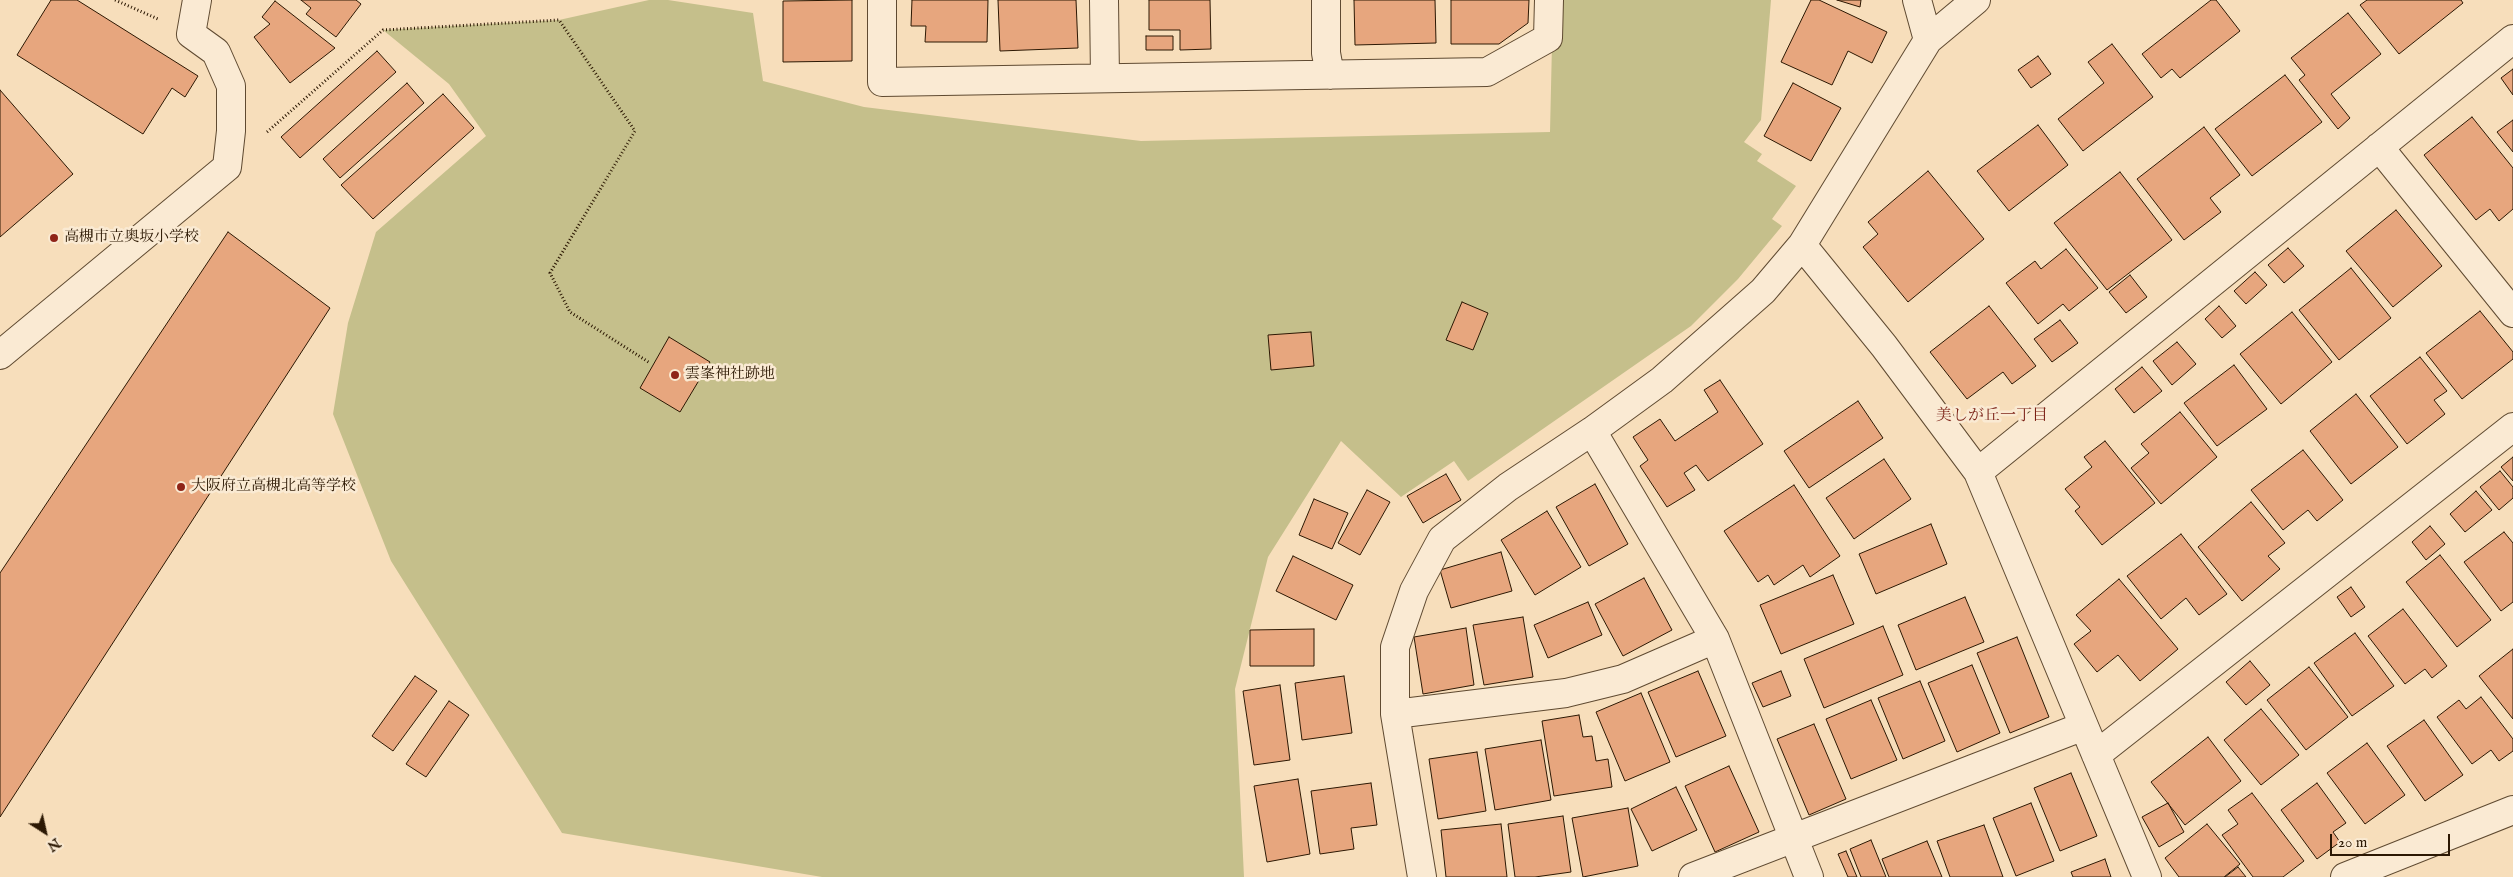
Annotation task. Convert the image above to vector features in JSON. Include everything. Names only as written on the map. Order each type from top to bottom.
[{"type":"street","points":[[0,355],[227,167],[231,131],[231,86],[216,52],[191,34],[196,0]]},
{"type":"street","points":[[882,0],[882,82],[1486,72],[1548,38],[1549,0]]},
{"type":"street","points":[[1104,0],[1105,78]]},
{"type":"street","points":[[1326,0],[1326,54],[1330,75]]},
{"type":"street","points":[[1917,0],[1928,40]]},
{"type":"street","points":[[1422,877],[1395,714],[1395,647],[1414,591],[1442,539],[1508,487],[1592,431],[1662,380],[1763,291],[1802,245],[1928,40],[1976,0]]},
{"type":"street","points":[[1978,472],[2513,39]]},
{"type":"street","points":[[2379,147],[2513,313]]},
{"type":"street","points":[[1802,245],[1884,346],[1978,472],[2147,877]]},
{"type":"street","points":[[2096,755],[2513,427]]},
{"type":"street","points":[[1592,431],[1715,639],[1809,877]]},
{"type":"street","points":[[1395,714],[1566,693],[1622,679],[1715,639]]},
{"type":"street","points":[[1693,877],[2084,726]]},
{"type":"street","points":[[2345,877],[2513,810]]},
{"type":"path","points":[[115,0],[191,34]]},
{"type":"path","points":[[227,167],[383,30],[559,20],[635,131],[550,273],[570,312],[650,362]]},
{"type":"shaded area","points":[[649,0],[668,0],[753,13],[763,81],[864,107],[1141,141],[1550,132],[1553,0],[1771,0],[1761,120],[1744,142],[1762,154],[1757,161],[1796,186],[1772,219],[1782,226],[1738,279],[1691,326],[1468,481],[1454,461],[1401,497],[1341,441],[1268,557],[1235,689],[1244,877],[822,877],[562,833],[391,561],[333,414],[348,323],[376,232],[486,136],[449,84],[383,30],[559,20]]},
{"type":"building","points":[[51,0],[77,0],[198,76],[185,97],[172,88],[143,134],[17,55]]},
{"type":"building","points":[[301,0],[356,0],[361,4],[336,37],[306,14],[311,8]]},
{"type":"building","points":[[852,0],[852,61],[783,62],[783,1]]},
{"type":"building","points":[[912,0],[988,0],[987,42],[925,42],[926,26],[911,26]]},
{"type":"building","points":[[998,0],[1076,0],[1078,48],[1000,51]]},
{"type":"building","points":[[1149,0],[1210,0],[1211,49],[1180,50],[1180,30],[1149,30]]},
{"type":"building","points":[[1354,0],[1435,0],[1436,43],[1355,45]]},
{"type":"building","points":[[1451,0],[1529,0],[1528,23],[1499,44],[1451,44]]},
{"type":"building","points":[[1811,0],[1819,0],[1887,32],[1872,63],[1848,51],[1832,85],[1781,62]]},
{"type":"building","points":[[1837,0],[1861,0],[1860,7]]},
{"type":"building","points":[[2211,0],[2216,0],[2240,31],[2180,78],[2172,69],[2161,78],[2142,54]]},
{"type":"building","points":[[2367,0],[2461,0],[2463,3],[2399,54],[2360,5]]},
{"type":"building","points":[[275,1],[335,48],[290,83],[254,37],[270,24],[262,17]]},
{"type":"building","points":[[2348,13],[2381,54],[2331,94],[2350,118],[2338,129],[2299,80],[2305,75],[2291,58]]},
{"type":"building","points":[[1146,36],[1173,36],[1173,50],[1146,50]]},
{"type":"building","points":[[2112,44],[2153,97],[2083,151],[2058,119],[2104,83],[2088,62]]},
{"type":"building","points":[[377,51],[396,72],[300,158],[281,137]]},
{"type":"building","points":[[2038,56],[2051,74],[2031,88],[2018,70]]},
{"type":"building","points":[[2513,69],[2513,95],[2501,78]]},
{"type":"building","points":[[2285,75],[2322,122],[2252,176],[2215,129]]},
{"type":"building","points":[[407,83],[424,103],[340,178],[323,159]]},
{"type":"building","points":[[1793,83],[1841,108],[1811,161],[1764,136]]},
{"type":"building","points":[[0,90],[73,174],[0,237]]},
{"type":"building","points":[[443,94],[474,128],[373,219],[341,185]]},
{"type":"building","points":[[2472,117],[2513,168],[2513,209],[2499,221],[2490,209],[2476,220],[2424,155]]},
{"type":"building","points":[[2513,120],[2513,152],[2497,132]]},
{"type":"building","points":[[2038,125],[2068,165],[2009,211],[1977,171]]},
{"type":"building","points":[[2204,127],[2240,175],[2210,198],[2221,212],[2184,240],[2137,179]]},
{"type":"building","points":[[1928,171],[1984,239],[1908,302],[1863,247],[1878,234],[1868,222]]},
{"type":"building","points":[[2120,172],[2172,240],[2107,290],[2054,223]]},
{"type":"building","points":[[2396,210],[2442,266],[2393,307],[2346,251]]},
{"type":"building","points":[[228,232],[330,308],[0,817],[0,573]]},
{"type":"building","points":[[2288,248],[2304,266],[2284,283],[2268,265]]},
{"type":"building","points":[[2066,249],[2098,288],[2069,311],[2063,304],[2038,324],[2006,283],[2035,261],[2041,269]]},
{"type":"building","points":[[2351,268],[2391,318],[2339,360],[2299,310]]},
{"type":"building","points":[[2255,272],[2267,285],[2246,304],[2234,291]]},
{"type":"building","points":[[2130,275],[2147,297],[2126,313],[2109,292]]},
{"type":"building","points":[[1462,302],[1488,313],[1473,350],[1446,340]]},
{"type":"building","points":[[1989,306],[2036,366],[2012,384],[2003,372],[1967,399],[1930,352]]},
{"type":"building","points":[[2219,306],[2236,326],[2222,338],[2205,319]]},
{"type":"building","points":[[2480,311],[2513,352],[2513,359],[2462,399],[2426,353]]},
{"type":"building","points":[[2292,312],[2332,362],[2281,404],[2240,354]]},
{"type":"building","points":[[2060,320],[2078,343],[2052,362],[2034,339]]},
{"type":"building","points":[[1311,332],[1314,366],[1271,370],[1268,335]]},
{"type":"building","name":"雲峯神社跡地","points":[[669,337],[710,362],[680,412],[640,388]]},
{"type":"building","points":[[2177,342],[2196,364],[2172,385],[2153,361]]},
{"type":"building","points":[[2420,357],[2447,391],[2434,400],[2445,414],[2407,444],[2370,396]]},
{"type":"building","points":[[2234,365],[2267,409],[2217,446],[2184,403]]},
{"type":"building","points":[[2142,367],[2162,391],[2134,413],[2115,389]]},
{"type":"building","points":[[1720,380],[1763,444],[1708,481],[1696,465],[1684,473],[1695,490],[1667,507],[1640,466],[1648,460],[1633,437],[1660,419],[1675,441],[1718,412],[1704,390]]},
{"type":"building","points":[[2356,394],[2398,447],[2351,484],[2310,431]]},
{"type":"building","points":[[1858,401],[1883,438],[1809,488],[1784,451]]},
{"type":"building","points":[[2180,412],[2217,457],[2161,504],[2131,468],[2149,453],[2141,444]]},
{"type":"building","points":[[2105,441],[2155,503],[2102,545],[2075,511],[2080,507],[2065,489],[2092,467],[2084,457]]},
{"type":"building","points":[[2303,450],[2343,500],[2317,521],[2308,510],[2283,530],[2251,490]]},
{"type":"building","points":[[2513,457],[2513,481],[2501,467]]},
{"type":"building","points":[[1884,459],[1911,499],[1854,539],[1826,498]]},
{"type":"building","points":[[2500,471],[2513,487],[2513,498],[2499,510],[2480,487]]},
{"type":"building","points":[[1446,474],[1461,500],[1423,523],[1407,496]]},
{"type":"building","points":[[1595,484],[1628,544],[1589,566],[1556,507]]},
{"type":"building","points":[[1794,485],[1840,556],[1810,577],[1803,565],[1774,585],[1768,575],[1758,582],[1724,531]]},
{"type":"building","points":[[1367,490],[1390,502],[1360,555],[1338,543]]},
{"type":"building","points":[[2476,491],[2492,510],[2465,532],[2450,514]]},
{"type":"building","points":[[1314,499],[1348,513],[1332,549],[1299,535]]},
{"type":"building","points":[[2251,502],[2285,543],[2268,556],[2280,569],[2242,601],[2198,547]]},
{"type":"building","points":[[1547,511],[1581,567],[1535,595],[1501,540]]},
{"type":"building","points":[[1931,524],[1947,564],[1876,594],[1859,554]]},
{"type":"building","points":[[2430,526],[2445,544],[2426,560],[2412,542]]},
{"type":"building","points":[[2504,532],[2513,543],[2513,602],[2501,611],[2464,562]]},
{"type":"building","points":[[2181,534],[2227,594],[2199,615],[2186,598],[2161,619],[2127,576]]},
{"type":"building","points":[[1501,552],[1512,591],[1451,608],[1440,570]]},
{"type":"building","points":[[2440,555],[2491,620],[2457,647],[2406,582]]},
{"type":"building","points":[[1293,556],[1353,585],[1336,620],[1276,591]]},
{"type":"building","points":[[1833,575],[1854,624],[1781,654],[1760,605]]},
{"type":"building","points":[[1644,578],[1672,630],[1623,656],[1595,604]]},
{"type":"building","points":[[2119,579],[2178,649],[2140,681],[2118,655],[2097,672],[2074,644],[2091,631],[2076,615]]},
{"type":"building","points":[[2351,587],[2365,607],[2351,617],[2337,597]]},
{"type":"building","points":[[1965,597],[1984,642],[1916,670],[1898,625]]},
{"type":"building","points":[[1588,602],[1602,635],[1548,658],[1534,625]]},
{"type":"building","points":[[2403,609],[2447,666],[2432,678],[2425,669],[2405,684],[2368,636]]},
{"type":"building","points":[[1523,617],[1533,677],[1484,685],[1473,625]]},
{"type":"building","points":[[1883,626],[1903,675],[1824,708],[1804,659]]},
{"type":"building","points":[[1466,628],[1474,685],[1423,694],[1414,637]]},
{"type":"building","points":[[1314,629],[1314,666],[1250,666],[1250,630]]},
{"type":"building","points":[[2355,633],[2394,686],[2352,716],[2314,663]]},
{"type":"building","points":[[2017,637],[2049,717],[2010,733],[1977,653]]},
{"type":"building","points":[[2513,649],[2513,719],[2479,676]]},
{"type":"building","points":[[2250,661],[2270,685],[2246,705],[2226,682]]},
{"type":"building","points":[[1972,665],[2000,733],[1957,752],[1928,683]]},
{"type":"building","points":[[2309,667],[2348,717],[2306,750],[2267,700]]},
{"type":"building","points":[[1698,671],[1726,736],[1676,757],[1648,692]]},
{"type":"building","points":[[1781,671],[1791,696],[1763,707],[1752,683]]},
{"type":"building","points":[[415,676],[437,691],[393,751],[372,736]]},
{"type":"building","points":[[1344,676],[1352,733],[1302,740],[1295,683]]},
{"type":"building","points":[[1920,681],[1945,741],[1903,759],[1878,698]]},
{"type":"building","points":[[1280,685],[1290,760],[1254,765],[1243,691]]},
{"type":"building","points":[[1641,693],[1670,762],[1625,781],[1596,712]]},
{"type":"building","points":[[2481,697],[2513,739],[2513,751],[2499,761],[2491,750],[2472,764],[2437,717],[2459,700],[2466,709]]},
{"type":"building","points":[[1871,700],[1897,760],[1851,779],[1826,719]]},
{"type":"building","points":[[449,701],[469,715],[426,777],[406,764]]},
{"type":"building","points":[[2261,709],[2299,755],[2261,785],[2224,740]]},
{"type":"building","points":[[1579,715],[1583,737],[1592,736],[1596,761],[1608,759],[1612,787],[1554,796],[1542,721]]},
{"type":"building","points":[[2424,720],[2463,775],[2425,801],[2387,746]]},
{"type":"building","points":[[1814,724],[1846,799],[1809,815],[1777,739]]},
{"type":"building","points":[[2208,737],[2241,781],[2185,825],[2151,782]]},
{"type":"building","points":[[1541,740],[1551,800],[1495,810],[1485,749]]},
{"type":"building","points":[[2367,743],[2405,795],[2365,824],[2327,773]]},
{"type":"building","points":[[1477,752],[1486,811],[1438,819],[1429,759]]},
{"type":"building","points":[[1729,766],[1759,832],[1715,852],[1685,786]]},
{"type":"building","points":[[2071,773],[2097,836],[2060,851],[2034,788]]},
{"type":"building","points":[[1298,779],[1310,854],[1267,862],[1254,786]]},
{"type":"building","points":[[1371,783],[1377,825],[1351,828],[1354,849],[1320,854],[1311,791]]},
{"type":"building","points":[[2317,783],[2346,823],[2333,832],[2340,842],[2317,859],[2281,810]]},
{"type":"building","points":[[1676,787],[1697,830],[1652,851],[1631,809]]},
{"type":"building","points":[[2252,793],[2304,861],[2283,877],[2253,877],[2222,835],[2238,824],[2228,810]]},
{"type":"building","points":[[2031,803],[2054,861],[2016,876],[1993,818]]},
{"type":"building","points":[[2168,803],[2184,832],[2159,847],[2142,817]]},
{"type":"building","points":[[1628,808],[1638,866],[1583,877],[1572,818]]},
{"type":"building","points":[[1563,816],[1571,872],[1535,877],[1515,877],[1508,824]]},
{"type":"building","points":[[1501,824],[1507,877],[1446,877],[1441,830]]},
{"type":"building","points":[[2207,824],[2240,864],[2224,877],[2179,877],[2165,858]]},
{"type":"building","points":[[1984,825],[2003,877],[1950,877],[1937,841]]},
{"type":"building","points":[[1871,840],[1886,877],[1861,877],[1850,849]]},
{"type":"building","points":[[1927,841],[1942,877],[1889,877],[1882,859]]},
{"type":"building","points":[[1846,851],[1857,877],[1848,877],[1838,854]]},
{"type":"building","points":[[2105,859],[2111,877],[2073,877],[2071,872]]},
{"type":"building","points":[[2238,867],[2246,877],[2225,877]]},
{"type":"place","name":"高槻市立奥坂小学校","points":[[54,238]]},
{"type":"place","name":"雲峯神社跡地","points":[[675,375]]},
{"type":"place","name":"大阪府立高槻北高等学校","points":[[181,487]]},
{"type":"district","name":"美しが丘一丁目","points":[[1992,417]]}]
